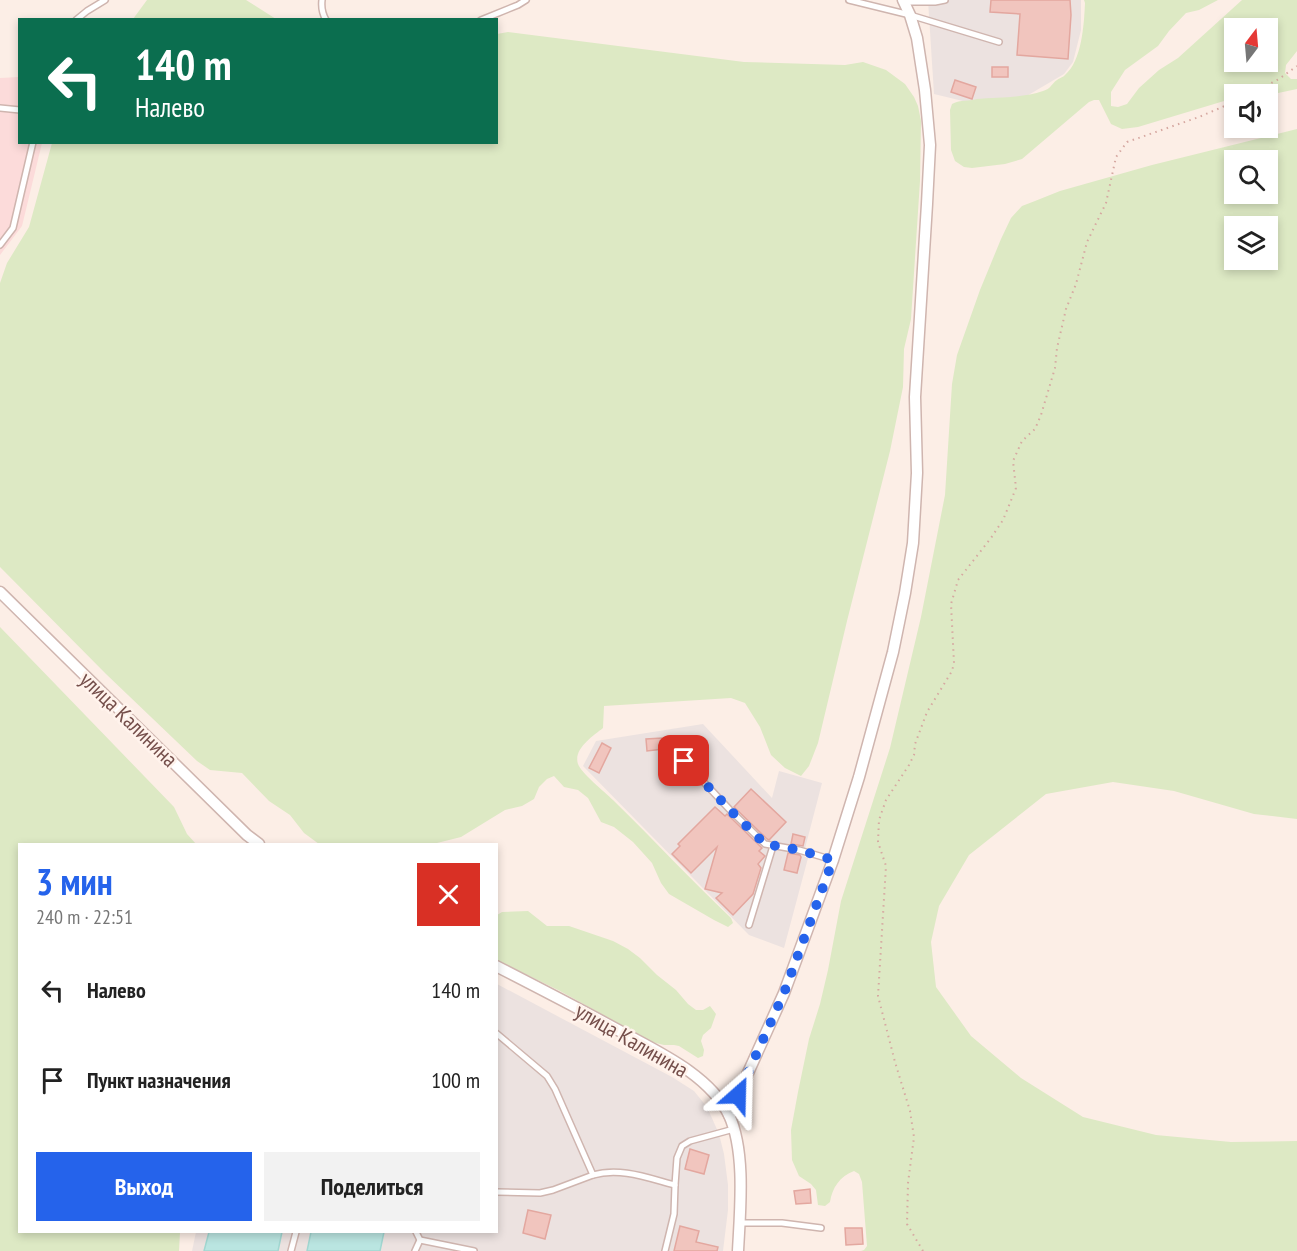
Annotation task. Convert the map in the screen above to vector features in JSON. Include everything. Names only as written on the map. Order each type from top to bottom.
[{"type":"street","points":[[729,1115],[784,993],[833,860],[859,777],[893,652],[914,543],[917,473],[915,397],[930,145],[917,38],[904,1]]},
{"type":"street","name":"улица Калинина","points":[[0,592],[258,843]]},
{"type":"street","name":"улица Калинина","points":[[498,967],[673,1060],[701,1081],[720,1102],[729,1115],[734,1129],[739,1157],[738,1251]]},
{"type":"lane","points":[[78,18],[105,0]]},
{"type":"lane","points":[[322,0],[321,6],[325,18]]},
{"type":"lane","points":[[486,18],[526,0]]},
{"type":"lane","points":[[849,0],[910,15],[999,42]]},
{"type":"lane","points":[[904,1],[945,0]]},
{"type":"lane","points":[[0,108],[18,110]]},
{"type":"lane","points":[[0,245],[14,228],[33,144]]},
{"type":"lane","points":[[684,761],[765,844],[799,850],[833,860]]},
{"type":"lane","points":[[749,925],[773,846]]},
{"type":"lane","points":[[498,1035],[547,1076],[593,1174]]},
{"type":"lane","points":[[665,1251],[674,1214],[678,1152],[682,1146],[690,1142],[734,1129]]},
{"type":"lane","points":[[498,1192],[540,1193],[604,1171],[626,1173],[675,1185]]},
{"type":"lane","points":[[739,1223],[782,1223],[821,1228]]},
{"type":"lane","points":[[291,1251],[296,1233]]},
{"type":"lane","points":[[416,1233],[420,1240],[416,1251]]},
{"type":"lane","points":[[420,1240],[474,1251]]},
{"type":"path","points":[[1269,84],[1297,66]]},
{"type":"path","points":[[924,1251],[907,1224],[908,1183],[914,1137],[910,1111],[878,996],[886,866],[878,843],[879,820],[886,800],[914,754],[915,744],[927,712],[952,671],[954,663],[951,604],[958,580],[1004,520],[1016,488],[1013,461],[1022,441],[1035,429],[1041,415],[1055,368],[1066,309],[1076,284],[1087,242],[1106,203],[1116,158],[1127,142],[1224,106]]},
{"type":"shaded area","points":[[928,0],[1081,0],[1081,30],[1073,62],[1064,74],[1025,97],[967,102],[934,94]]},
{"type":"shaded area","points":[[18,77],[18,144],[42,144],[22,226],[0,255],[0,78]]},
{"type":"shaded area","points":[[703,724],[772,798],[779,771],[822,783],[803,856],[808,858],[784,948],[749,935],[583,766],[596,741]]},
{"type":"shaded area","points":[[498,985],[672,1077],[694,1091],[707,1107],[719,1134],[724,1154],[728,1210],[723,1251],[192,1251],[196,1233],[498,1233]]},
{"type":"green space","points":[[147,0],[246,0],[274,18],[134,18]]},
{"type":"green space","points":[[1084,0],[1218,0],[1199,10],[1186,13],[1158,46],[1125,70],[1111,92],[1111,106],[1118,107],[1127,104],[1139,88],[1159,70],[1178,58],[1242,0],[1297,0],[1297,51],[1286,65],[1285,73],[1291,79],[1297,79],[1297,89],[1278,93],[1278,84],[1224,84],[1224,101],[1138,127],[1122,129],[1111,124],[1099,100],[1094,100],[1022,159],[1005,164],[972,168],[964,167],[955,161],[951,150],[950,110],[952,104],[977,99],[1027,95],[1048,89],[1071,69],[1079,52],[1084,21]]},
{"type":"green space","points":[[508,32],[744,62],[845,65],[863,62],[886,70],[905,84],[918,106],[921,121],[920,181],[911,319],[904,349],[903,387],[890,451],[818,743],[809,766],[801,776],[785,768],[771,755],[760,727],[745,703],[731,698],[604,706],[603,728],[585,743],[578,753],[578,764],[584,772],[731,918],[733,923],[728,927],[669,894],[652,863],[633,842],[614,827],[601,822],[588,798],[578,790],[564,787],[554,776],[539,787],[534,799],[522,806],[505,810],[461,837],[437,843],[318,843],[304,833],[290,815],[269,801],[242,773],[210,770],[197,761],[106,674],[0,567],[0,283],[7,263],[29,227],[52,144],[498,144],[498,34]]},
{"type":"green space","points":[[1297,129],[1297,819],[1254,814],[1174,791],[1113,782],[1046,794],[969,855],[939,906],[931,942],[936,987],[971,1036],[1021,1078],[1083,1117],[1156,1135],[1231,1142],[1297,1141],[1297,1251],[861,1251],[867,1246],[862,1182],[859,1174],[854,1171],[841,1179],[835,1187],[830,1202],[825,1206],[818,1205],[816,1190],[799,1176],[792,1160],[791,1130],[798,1092],[809,1039],[828,970],[841,901],[890,748],[921,617],[945,495],[952,384],[957,355],[980,290],[1011,218],[1022,206],[1060,191],[1261,138],[1278,138],[1278,134]]},
{"type":"green space","points":[[0,627],[174,807],[187,834],[195,843],[18,843],[18,1233],[180,1233],[179,1251],[0,1251]]},
{"type":"green space","points":[[528,911],[547,926],[569,926],[613,941],[640,958],[696,1010],[703,1010],[710,1006],[716,1014],[711,1028],[703,1035],[701,1041],[703,1056],[698,1058],[679,1046],[652,1042],[560,991],[498,960],[498,914],[502,912]]},
{"type":"water","points":[[209,1233],[282,1233],[278,1251],[204,1251]]},
{"type":"water","points":[[311,1233],[384,1233],[380,1251],[307,1251]]},
{"type":"building","points":[[991,0],[1070,0],[1068,59],[1017,55],[1020,14],[990,12]]},
{"type":"building","points":[[992,67],[1008,67],[1008,77],[992,77]]},
{"type":"building","points":[[955,80],[976,87],[972,99],[951,92]]},
{"type":"building","points":[[662,738],[663,749],[647,751],[646,739]]},
{"type":"building","points":[[602,743],[611,748],[599,773],[589,768]]},
{"type":"building","points":[[751,789],[786,822],[769,840],[734,807]]},
{"type":"building","points":[[715,807],[725,816],[727,814],[762,848],[759,851],[765,856],[758,864],[761,868],[753,894],[733,915],[716,898],[722,893],[705,889],[717,847],[691,873],[672,854],[680,846],[678,844]]},
{"type":"building","points":[[793,834],[805,837],[803,846],[791,844]]},
{"type":"building","points":[[788,853],[801,857],[797,873],[784,870]]},
{"type":"building","points":[[690,1149],[709,1155],[704,1174],[685,1169]]},
{"type":"building","points":[[810,1189],[811,1203],[796,1204],[794,1191]]},
{"type":"building","points":[[528,1210],[551,1215],[545,1239],[523,1233]]},
{"type":"building","points":[[680,1226],[699,1231],[696,1242],[718,1247],[717,1251],[674,1251]]},
{"type":"building","points":[[845,1228],[862,1228],[863,1244],[846,1245]]},
{"type":"route","points":[[684,761],[768,846],[799,850],[833,860],[796,964],[738,1095]]}]
